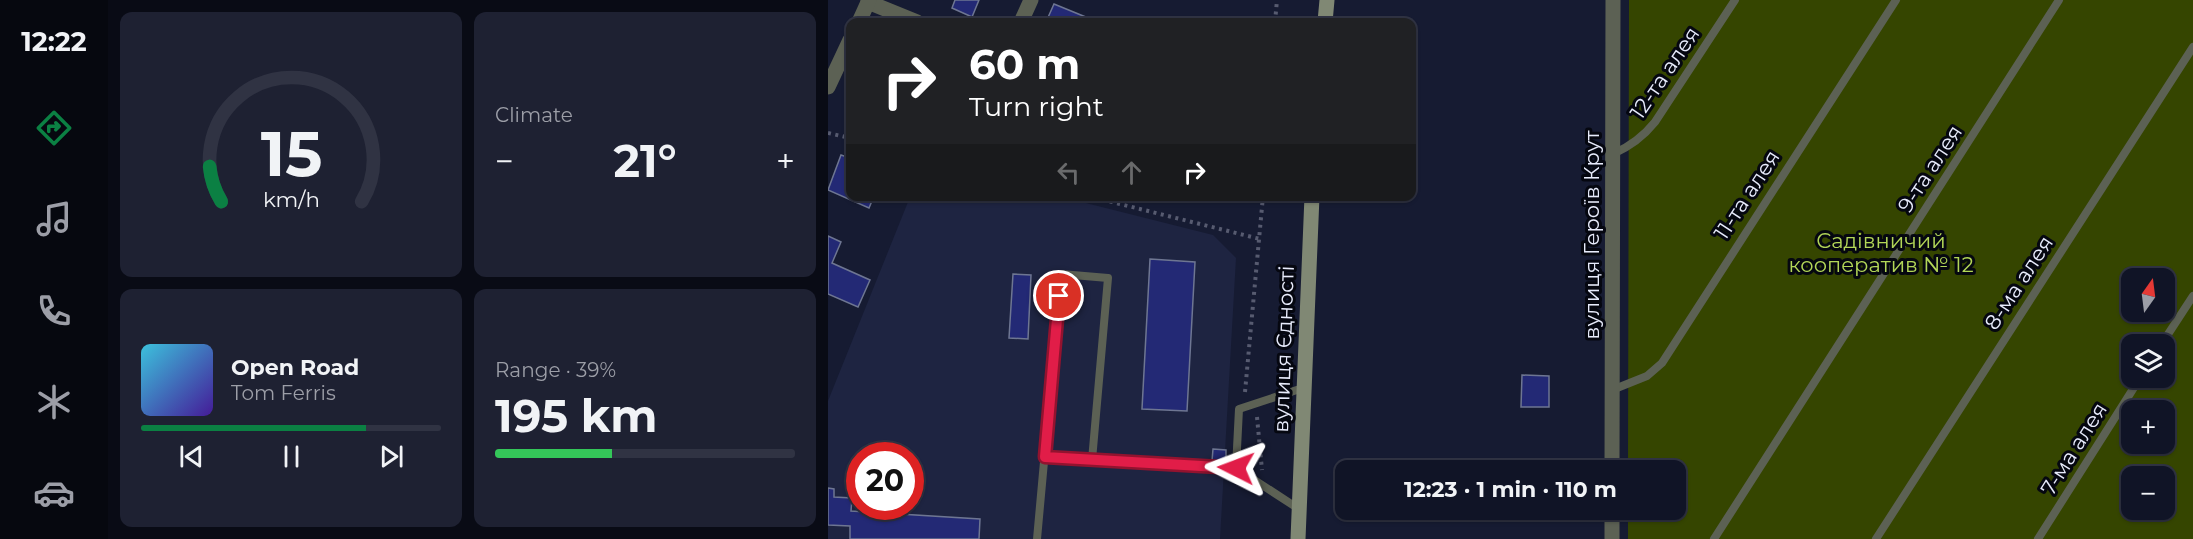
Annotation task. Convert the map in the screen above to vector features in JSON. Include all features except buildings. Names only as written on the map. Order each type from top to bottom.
[{"type":"main road","points":[[1325,18],[1327,0]]},
{"type":"main road","name":"вулиця Єдності","points":[[1298,539],[1306,387],[1308,251],[1312,201]]},
{"type":"street","points":[[1023,18],[1031,0]]},
{"type":"street","name":"вулиця Героїв Крут","points":[[1612,460],[1613,0]]},
{"type":"street","points":[[861,18],[869,1],[908,18]]},
{"type":"street","points":[[828,87],[846,49]]},
{"type":"street","points":[[1612,520],[1612,539]]},
{"type":"lane","name":"12-та алея","points":[[1613,154],[1630,147],[1644,136],[1735,0]]},
{"type":"lane","name":"11-та алея","points":[[1612,390],[1631,385],[1662,363],[1896,0]]},
{"type":"lane","name":"9-та алея","points":[[1714,539],[2059,0]]},
{"type":"lane","name":"8-ма алея","points":[[1876,539],[2193,47]]},
{"type":"lane","points":[[1037,539],[1061,274],[1108,278],[1092,460]]},
{"type":"lane","points":[[2168,334],[2193,296]]},
{"type":"lane","points":[[1236,468],[1239,409],[1306,387]]},
{"type":"lane","name":"7-ма алея","points":[[2038,539],[2134,388]]},
{"type":"lane","points":[[1045,457],[1236,468],[1299,508]]},
{"type":"path","points":[[1275,18],[1277,0]]},
{"type":"path","points":[[828,133],[846,137]]},
{"type":"path","points":[[1108,201],[1260,239]]},
{"type":"path","points":[[1245,393],[1263,201]]},
{"type":"path","points":[[1256,410],[1263,473]]},
{"type":"shaded area","points":[[908,201],[1078,201],[1213,235],[1236,258],[1220,539],[828,539],[828,401]]},
{"type":"green space","name":"Садівничий кооператив № 12","points":[[1629,0],[2193,0],[2193,539],[1628,539],[1628,520],[1686,520],[1686,460],[1628,460]]},
{"type":"route","points":[[1059,296],[1045,457],[1236,468]]}]
